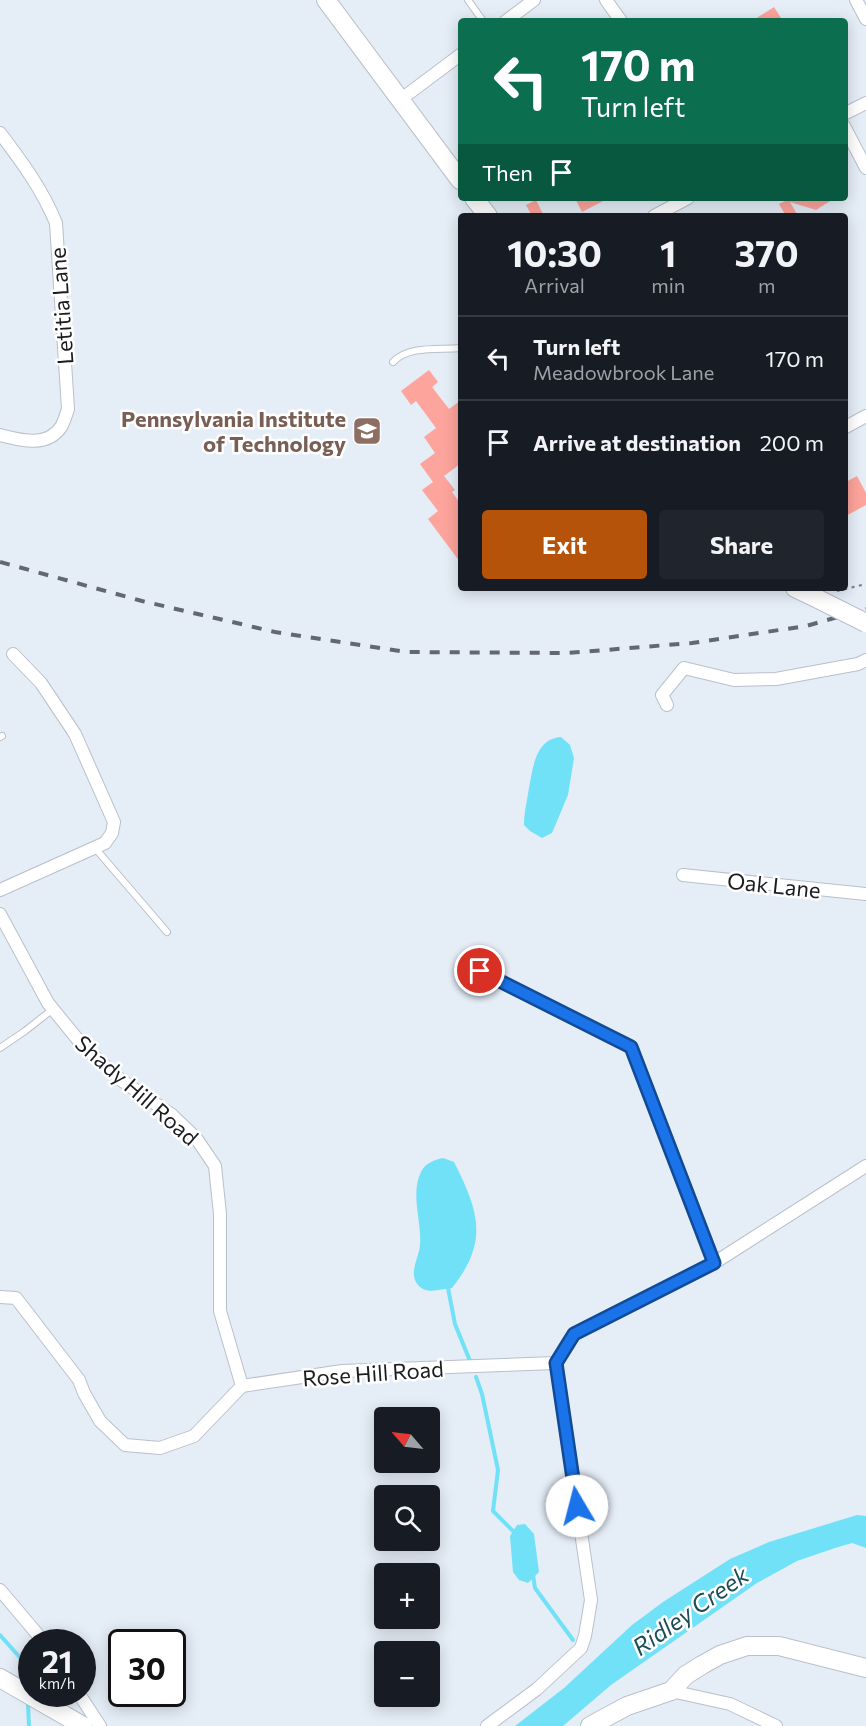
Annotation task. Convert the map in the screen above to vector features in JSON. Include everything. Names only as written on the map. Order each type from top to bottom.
[{"type":"main road","points":[[326,0],[458,177]]},
{"type":"main road","points":[[476,201],[486,213]]},
{"type":"main road","points":[[805,591],[826,597],[866,623]]},
{"type":"main road","points":[[590,1726],[634,1702],[671,1691],[686,1675],[702,1665],[720,1655],[747,1646],[779,1646],[866,1668]]},
{"type":"main road","points":[[0,1678],[83,1726]]},
{"type":"street","points":[[510,18],[534,0]]},
{"type":"street","points":[[606,0],[619,18]]},
{"type":"street","points":[[856,0],[866,19]]},
{"type":"street","points":[[400,100],[458,56]]},
{"type":"street","points":[[848,112],[866,103]]},
{"type":"street","name":"Letitia Lane","points":[[0,133],[33,176],[56,223],[68,409],[61,428],[46,440],[25,441],[0,435]]},
{"type":"street","points":[[848,134],[866,168]]},
{"type":"street","points":[[660,213],[682,201]]},
{"type":"street","points":[[848,426],[866,416]]},
{"type":"street","points":[[0,890],[105,843],[112,834],[114,822],[75,734],[41,683],[13,654]]},
{"type":"street","points":[[667,705],[662,695],[684,668],[734,680],[776,679],[858,664],[866,660]]},
{"type":"street","name":"Oak Lane","points":[[683,875],[866,894]]},
{"type":"street","name":"Shady Hill Road","points":[[0,915],[53,1009],[83,1046],[121,1080],[172,1115],[196,1138],[216,1166],[220,1311],[242,1386]]},
{"type":"street","points":[[480,971],[631,1047],[714,1263]]},
{"type":"street","points":[[487,1726],[537,1689],[581,1648],[585,1636],[591,1600],[556,1363],[574,1334],[714,1263],[866,1166]]},
{"type":"street","points":[[0,1296],[16,1298],[80,1380],[84,1393],[100,1421],[125,1445],[160,1448],[194,1436],[242,1386]]},
{"type":"street","name":"Rose Hill Road","points":[[242,1386],[342,1371],[556,1363]]},
{"type":"street","points":[[0,1590],[33,1629]]},
{"type":"street","points":[[671,1691],[730,1704],[776,1726]]},
{"type":"street","points":[[88,1707],[100,1726]]},
{"type":"lane","points":[[468,0],[481,18]]},
{"type":"lane","points":[[393,362],[399,356],[411,352],[458,348]]},
{"type":"lane","points":[[94,848],[167,932]]},
{"type":"lane","points":[[0,1048],[53,1009]]},
{"type":"path","points":[[848,590],[866,584]]},
{"type":"path","points":[[826,597],[844,591]]},
{"type":"water","points":[[561,737],[570,745],[574,758],[568,795],[552,833],[542,838],[524,825],[530,780],[541,749],[552,739]]},
{"type":"water","points":[[443,1158],[454,1162],[463,1180],[474,1211],[475,1241],[464,1271],[452,1288],[429,1291],[418,1285],[414,1276],[420,1245],[416,1189],[425,1166]]},
{"type":"water","name":"Ridley Creek","points":[[857,1515],[866,1516],[866,1548],[852,1543],[835,1548],[797,1561],[757,1583],[611,1685],[563,1726],[515,1726],[564,1688],[632,1625],[730,1559],[769,1542]]},
{"type":"water","points":[[525,1524],[534,1534],[539,1572],[528,1583],[519,1580],[513,1572],[510,1536],[517,1525]]},
{"type":"building","points":[[774,7],[781,18],[757,18]]},
{"type":"building","points":[[536,201],[542,213],[530,213],[526,205]]},
{"type":"building","points":[[576,201],[603,201],[582,212]]},
{"type":"building","points":[[785,201],[830,201],[816,210],[790,202],[796,213],[784,213],[779,204]]},
{"type":"building","points":[[429,370],[438,382],[432,387],[449,409],[458,402],[458,466],[444,476],[455,490],[452,492],[458,500],[458,559],[428,519],[438,511],[422,490],[433,482],[420,464],[435,453],[424,437],[436,428],[416,401],[411,405],[401,391]]},
{"type":"building","points":[[857,476],[866,493],[866,505],[848,515],[848,481]]},
{"type":"waterway","points":[[448,1288],[455,1324],[470,1361]]},
{"type":"waterway","points":[[476,1377],[482,1394],[498,1470],[493,1511],[513,1531],[517,1532]]},
{"type":"waterway","points":[[533,1575],[535,1588],[573,1640]]},
{"type":"waterway","points":[[0,1635],[18,1655]]},
{"type":"waterway","points":[[28,1707],[29,1726]]},
{"type":"railway","points":[[0,562],[142,601],[275,632],[407,652],[568,653],[692,643],[806,626],[866,609]]},
{"type":"place","name":"Pennsylvania Institute of Technology","points":[[367,431]]},
{"type":"route","points":[[480,971],[631,1047],[714,1263],[574,1334],[556,1363],[577,1506]]}]
